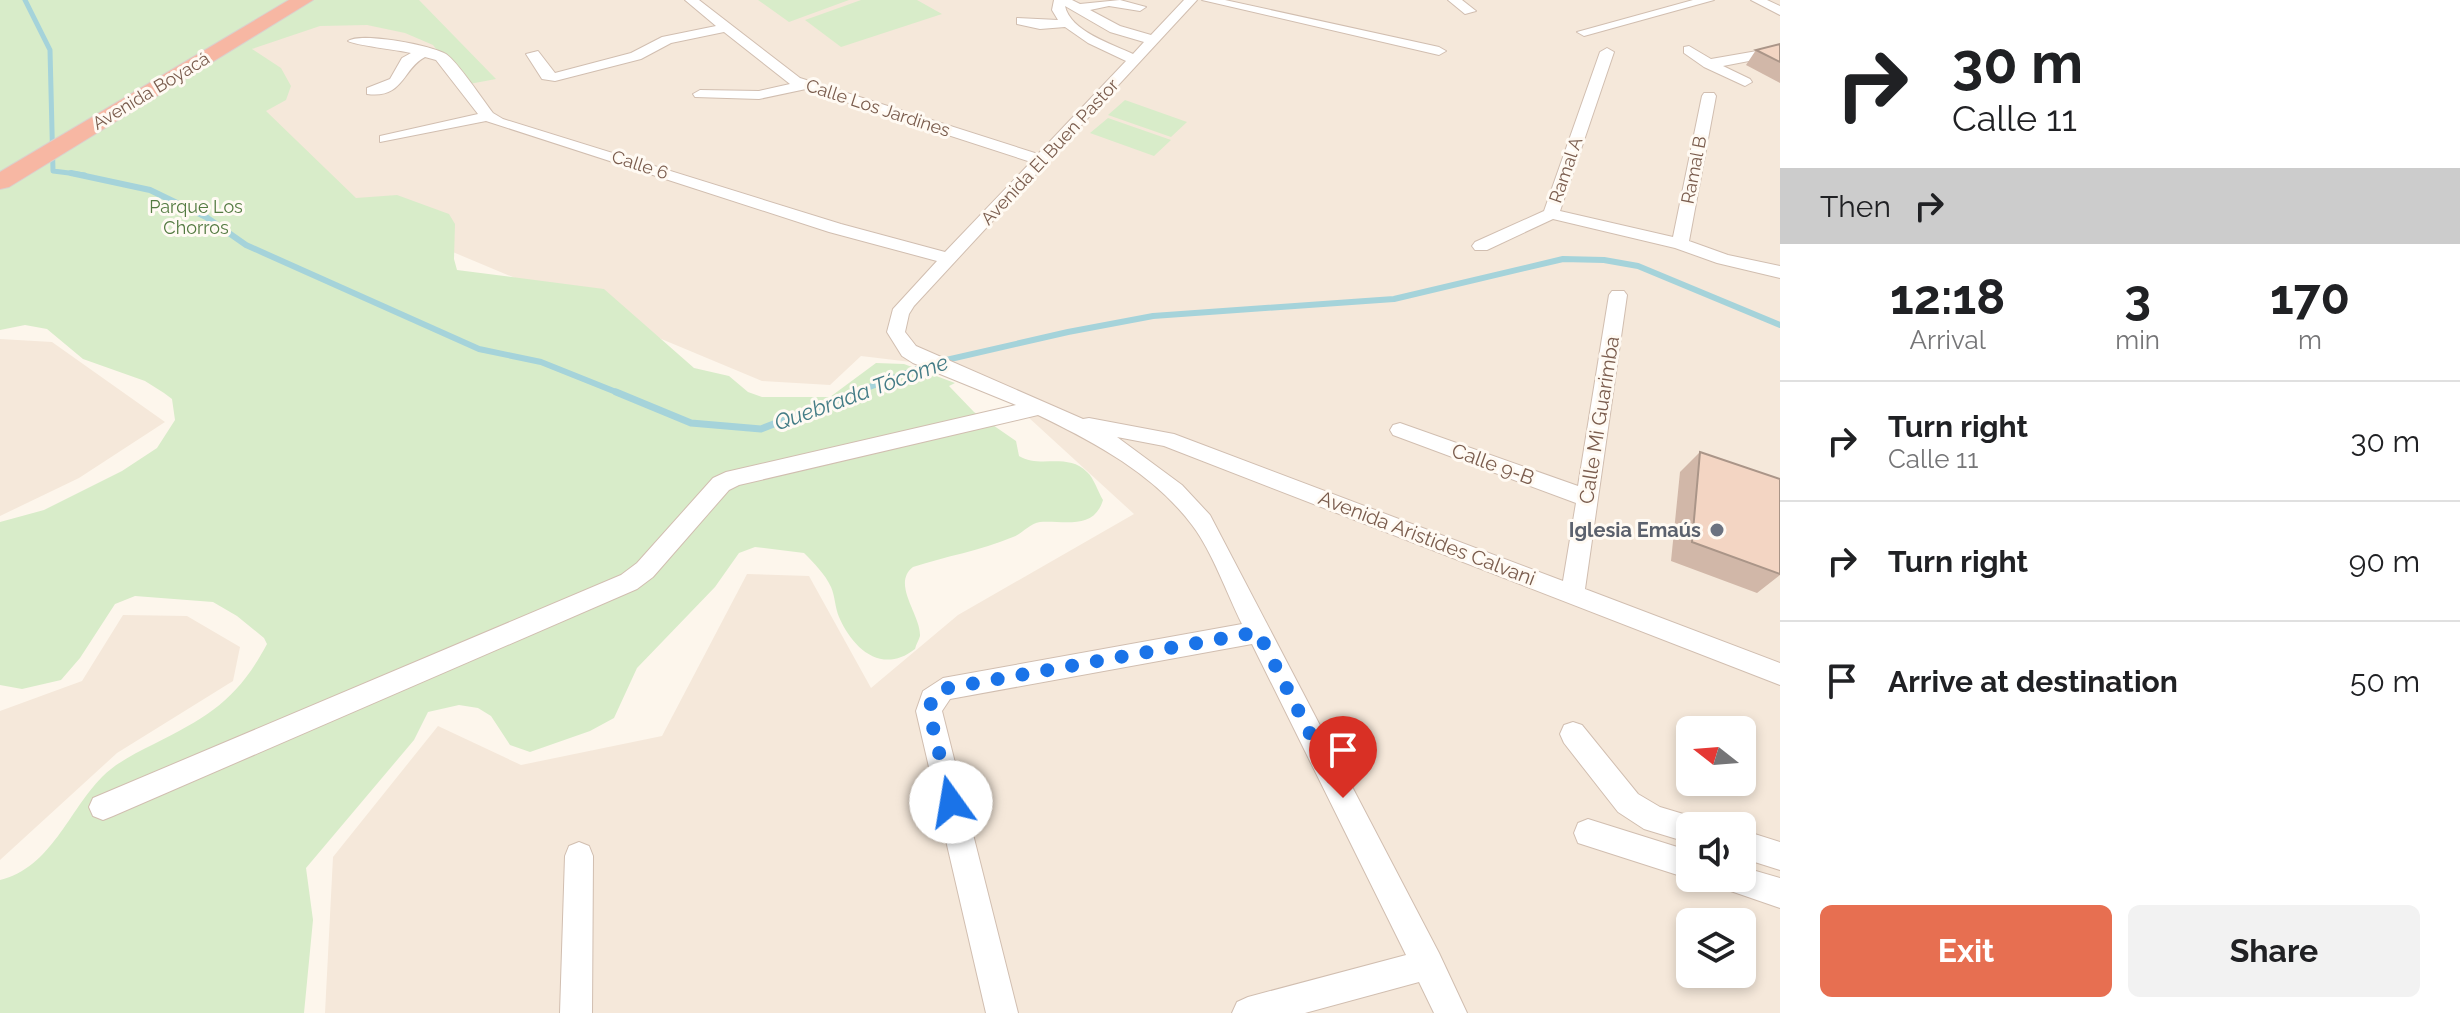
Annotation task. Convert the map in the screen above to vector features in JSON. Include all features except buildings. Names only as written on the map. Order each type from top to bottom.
[{"type":"highway","name":"Avenida Boyacá","points":[[0,158],[268,0]]},
{"type":"highway","name":"Avenida Boyacá","points":[[0,182],[303,0]]},
{"type":"street","name":"Calle Los Jardines","points":[[691,0],[787,77],[1041,160]]},
{"type":"street","points":[[1135,60],[1091,39],[1068,23],[1058,10],[1062,0],[1115,29],[1153,40]]},
{"type":"street","name":"Avenida El Buen Pastor","points":[[1037,408],[909,351],[896,332],[900,313],[1191,0]]},
{"type":"street","points":[[1208,0],[1439,50]]},
{"type":"street","points":[[1454,0],[1470,11]]},
{"type":"street","points":[[1584,32],[1708,0]]},
{"type":"street","points":[[1757,0],[1780,11]]},
{"type":"street","points":[[1076,9],[1109,2],[1140,7]]},
{"type":"street","points":[[1022,21],[1034,24],[1068,23]]},
{"type":"street","points":[[533,54],[547,76],[555,77],[636,56],[667,40],[727,28]]},
{"type":"street","points":[[355,41],[380,41],[411,54],[441,57],[488,116],[385,139]]},
{"type":"street","points":[[1689,50],[1745,82]]},
{"type":"street","points":[[1709,64],[1780,51]]},
{"type":"street","name":"Ramal A","points":[[1481,246],[1551,214],[1607,52]]},
{"type":"street","points":[[372,91],[390,87],[402,79],[411,54]]},
{"type":"street","points":[[700,94],[759,95],[806,85]]},
{"type":"street","name":"Ramal B","points":[[1680,244],[1709,96]]},
{"type":"street","name":"Calle 6","points":[[488,116],[498,122],[835,228],[951,259]]},
{"type":"street","points":[[1551,214],[1680,244],[1723,259],[1780,272]]},
{"type":"street","name":"Calle Mi Guarimba","points":[[1573,594],[1618,295]]},
{"type":"street","points":[[103,807],[629,582],[645,570],[721,484],[734,478],[1037,408],[1135,456],[1187,501],[1202,521],[1451,1013]]},
{"type":"street","name":"Avenida Aristides Calvani","points":[[1068,422],[1167,439],[1780,674]]},
{"type":"street","name":"Calle 9-B","points":[[1400,430],[1587,498]]},
{"type":"street","points":[[1002,1013],[929,711],[932,699],[943,689],[1258,632]]},
{"type":"street","points":[[1573,734],[1628,803],[1654,819],[1676,825]]},
{"type":"street","points":[[1588,833],[1676,861]]},
{"type":"street","points":[[1756,848],[1780,856]]},
{"type":"street","points":[[576,1013],[579,856]]},
{"type":"street","points":[[1756,886],[1780,893]]},
{"type":"street","points":[[1248,1013],[1428,964]]},
{"type":"shaded area","points":[[329,0],[1780,0],[1780,1013],[325,1013],[333,857],[438,726],[521,765],[662,736],[747,574],[809,576],[871,688],[958,615],[1134,514],[1015,405],[911,362],[861,356],[830,385],[762,381],[412,235],[339,211],[223,72],[279,28]]},
{"type":"shaded area","points":[[0,339],[52,342],[165,422],[79,478],[0,516]]},
{"type":"shaded area","points":[[123,615],[187,616],[240,647],[233,681],[117,753],[0,860],[0,711],[82,681]]},
{"type":"green space","name":"Parque Los Chorros","points":[[0,0],[419,0],[496,79],[464,85],[433,45],[405,33],[367,25],[320,26],[252,49],[281,68],[291,86],[286,100],[266,111],[356,198],[397,195],[449,214],[455,224],[454,259],[457,270],[604,289],[694,368],[729,376],[748,392],[762,397],[830,397],[876,363],[904,364],[955,383],[949,386],[974,412],[1016,441],[1019,456],[1027,460],[1071,463],[1087,472],[1103,500],[1099,510],[1076,522],[1036,523],[1001,542],[913,567],[905,582],[920,636],[915,649],[903,656],[880,659],[860,648],[839,617],[829,582],[804,553],[755,547],[739,553],[715,587],[637,668],[614,718],[590,731],[530,752],[510,745],[491,716],[478,708],[459,705],[428,712],[414,740],[306,868],[313,920],[304,1013],[0,1013],[0,880],[18,873],[46,851],[90,790],[108,772],[127,758],[206,715],[233,693],[267,644],[237,616],[213,602],[135,596],[115,604],[80,658],[61,680],[22,689],[0,685],[0,522],[44,510],[122,471],[157,448],[175,420],[172,399],[164,393],[145,381],[83,359],[47,329],[25,325],[0,330]]},
{"type":"green space","points":[[758,0],[849,0],[789,22]]},
{"type":"green space","points":[[861,0],[917,0],[942,14],[841,47],[805,20]]},
{"type":"green space","points":[[1125,100],[1187,122],[1171,137],[1108,115]]},
{"type":"green space","points":[[1108,118],[1171,140],[1154,156],[1090,133]]},
{"type":"waterway","name":"Quebrada Tócome","points":[[25,0],[50,50],[53,171],[74,174]]},
{"type":"waterway","name":"Quebrada Tócome","points":[[74,174],[85,175]]},
{"type":"waterway","name":"Quebrada Tócome","points":[[74,174],[150,190],[206,217],[246,245],[479,349],[541,362],[616,392]]},
{"type":"waterway","name":"Quebrada Tócome","points":[[851,394],[933,363],[1068,332],[1153,316],[1394,299],[1563,259],[1604,260],[1638,266],[1780,325]]},
{"type":"waterway","name":"Quebrada Tócome","points":[[616,392],[621,394]]},
{"type":"waterway","name":"Quebrada Tócome","points":[[616,392],[691,423],[761,429],[856,392]]},
{"type":"place","name":"Iglesia Emaús","points":[[1717,530]]},
{"type":"route","points":[[951,802],[929,711],[932,699],[943,689],[1258,632],[1343,798]]}]
